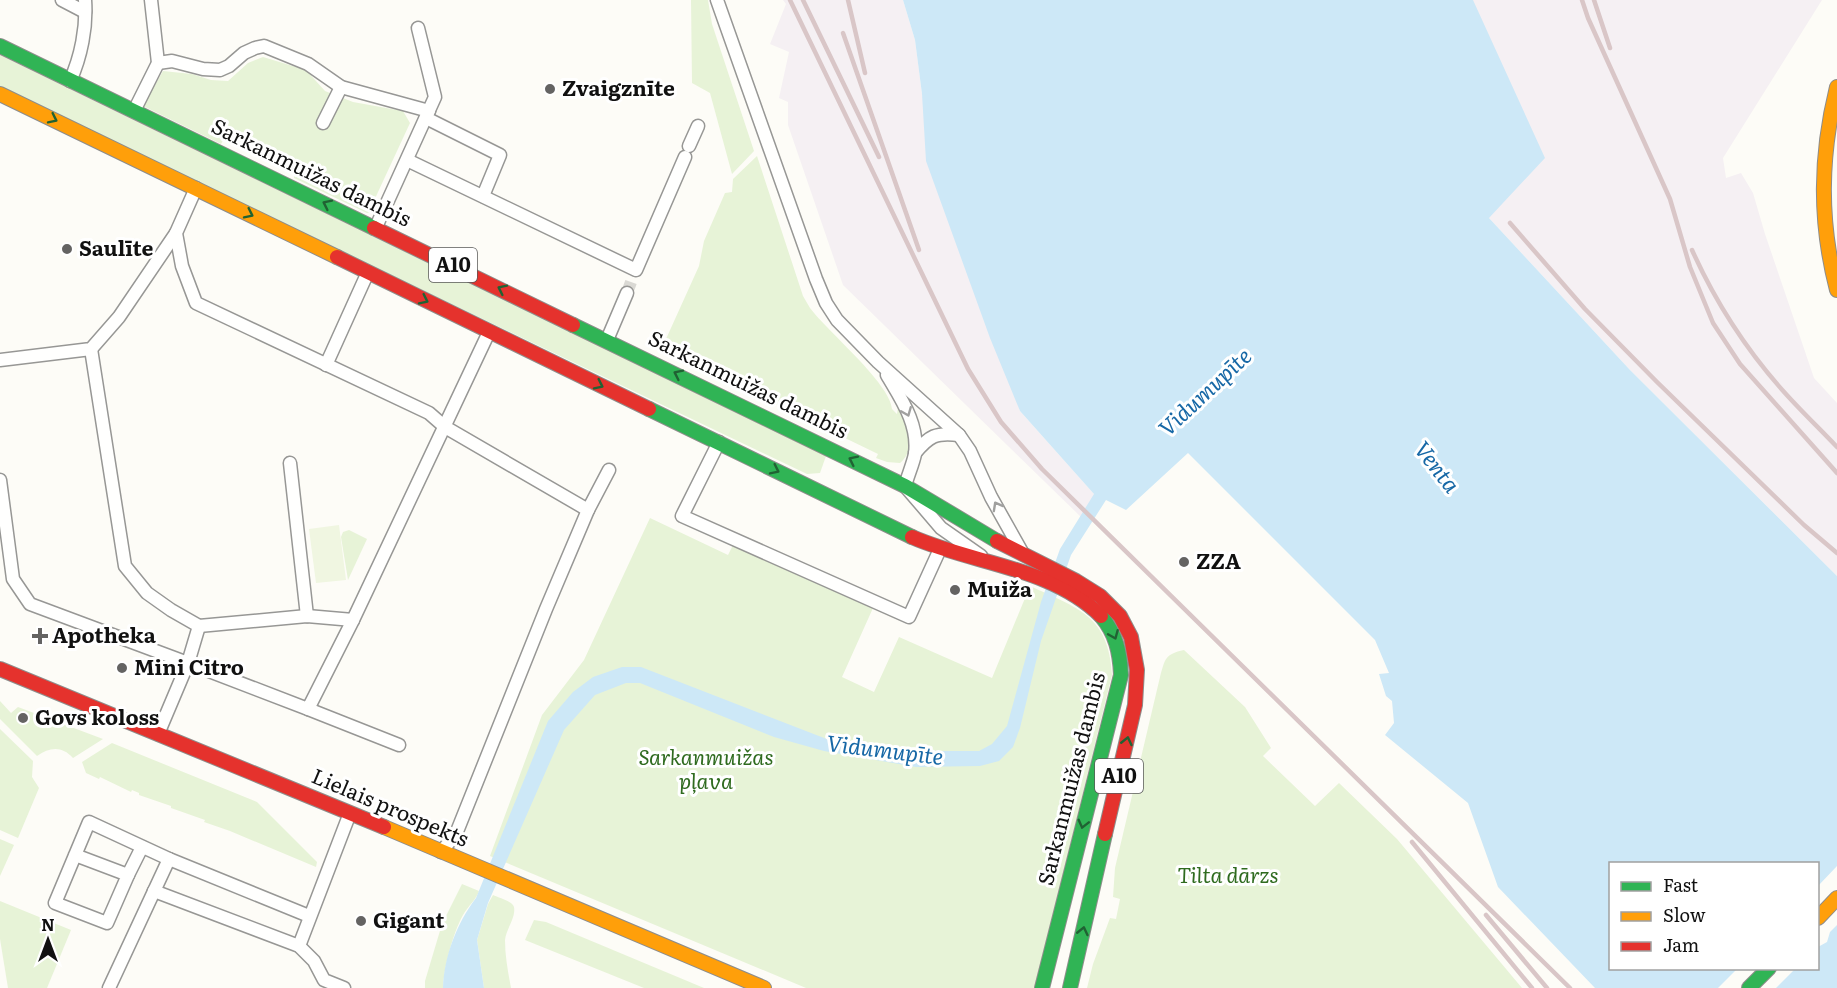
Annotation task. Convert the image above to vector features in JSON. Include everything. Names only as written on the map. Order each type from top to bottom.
[{"type":"main road","name":"Sarkanmuižas dambis","points":[[0,46],[905,486],[1025,557],[1036,571]]},
{"type":"main road","points":[[1837,87],[1827,126],[1821,176],[1824,231],[1837,290]]},
{"type":"main road","name":"Sarkanmuižas dambis","points":[[0,94],[940,549],[1036,571],[1077,589],[1103,597],[1130,632],[1135,651],[1137,680],[1135,705],[1070,988]]},
{"type":"main road","name":"Sarkanmuižas dambis","points":[[1042,988],[1121,675],[1119,651],[1108,623],[1077,589]]},
{"type":"main road","name":"Lielais prospekts","points":[[0,669],[350,813],[764,988]]},
{"type":"main road","points":[[1819,917],[1837,898]]},
{"type":"main road","points":[[1749,988],[1767,970]]},
{"type":"street","points":[[62,0],[85,6],[78,64],[70,81]]},
{"type":"street","points":[[134,111],[158,63],[151,0]]},
{"type":"street","points":[[717,0],[826,303],[837,320],[878,362],[958,435],[970,451],[991,497],[1025,557]]},
{"type":"street","points":[[376,227],[435,97],[418,28]]},
{"type":"street","points":[[158,63],[172,61],[203,69],[220,70],[229,66],[244,53],[264,46],[308,64],[341,87],[427,115],[500,155],[483,196]]},
{"type":"street","points":[[323,123],[341,87]]},
{"type":"street","points":[[607,340],[698,126]]},
{"type":"street","points":[[407,160],[483,196],[632,281]]},
{"type":"street","points":[[0,360],[91,349],[119,317],[176,233],[196,188]]},
{"type":"street","points":[[176,233],[182,266],[196,303],[429,413],[445,427],[588,510]]},
{"type":"street","points":[[326,365],[368,272]]},
{"type":"street","points":[[308,709],[353,620],[489,332]]},
{"type":"street","points":[[91,349],[125,566],[147,593],[199,626],[308,616],[353,620]]},
{"type":"street","points":[[878,362],[905,406],[914,430],[915,453],[905,486],[941,528],[990,562]]},
{"type":"street","points":[[915,453],[926,439],[944,433],[958,435]]},
{"type":"street","points":[[719,442],[682,516],[909,617],[940,549]]},
{"type":"street","points":[[290,463],[308,616]]},
{"type":"street","points":[[441,852],[456,834],[546,609],[588,510],[609,470]]},
{"type":"street","points":[[0,480],[13,579],[30,604],[308,709],[399,746]]},
{"type":"street","points":[[158,734],[188,663],[199,626]]},
{"type":"street","points":[[299,946],[350,813]]},
{"type":"street","points":[[142,847],[107,922],[55,903],[89,822],[169,859],[309,916]]},
{"type":"street","points":[[75,855],[128,875]]},
{"type":"street","points":[[109,988],[169,859]]},
{"type":"street","points":[[154,891],[299,946],[314,961],[323,984],[344,988]]},
{"type":"shaded area","points":[[783,0],[903,0],[915,40],[922,94],[1020,411],[1095,495],[1083,519],[843,285],[788,125],[788,102],[779,98],[789,52],[770,44],[786,4]]},
{"type":"shaded area","points":[[1473,0],[1822,0],[1723,158],[1726,178],[1741,173],[1753,193],[1814,378],[1837,403],[1837,576],[1630,370],[1489,218]]},
{"type":"green space","points":[[691,0],[708,0],[712,24],[754,151],[732,174],[710,93],[692,83]]},
{"type":"green space","points":[[0,55],[826,456],[820,473],[807,474],[0,88]]},
{"type":"green space","points":[[263,57],[306,70],[325,91],[353,102],[403,111],[410,123],[372,205],[371,212],[367,213],[294,178],[294,167],[226,135],[221,144],[143,106],[163,71],[228,81],[248,63]]},
{"type":"green space","points":[[757,156],[803,296],[810,308],[870,372],[889,398],[892,409],[897,414],[898,408],[909,437],[908,451],[900,463],[876,458],[878,454],[742,388],[735,371],[666,339],[699,266],[704,241],[725,193],[732,192],[733,179]]},
{"type":"green space","name":"Sarkanmuižas pļava","points":[[650,518],[728,555],[734,543],[873,608],[842,677],[874,692],[899,637],[992,678],[1030,586],[1076,608],[1097,626],[1105,639],[1110,655],[1112,675],[1035,988],[806,988],[490,856],[542,715],[584,660]]},
{"type":"green space","points":[[339,525],[346,580],[316,583],[309,529]]},
{"type":"green space","points":[[349,530],[367,539],[348,580],[341,537],[343,532]]},
{"type":"green space","name":"Tilta dārzs","points":[[1184,650],[1245,707],[1271,748],[1263,756],[1315,806],[1339,783],[1397,839],[1522,988],[1087,988],[1110,918],[1116,919],[1120,899],[1113,897],[1115,868],[1162,671],[1169,656]]},
{"type":"green space","points":[[0,701],[11,713],[18,707],[103,739],[73,758],[65,751],[56,749],[37,756],[0,719]]},
{"type":"green space","points":[[0,729],[33,761],[32,777],[39,788],[18,838],[0,830]]},
{"type":"green space","points":[[112,743],[257,802],[317,862],[316,867],[86,773],[82,762]]},
{"type":"green space","points":[[0,839],[14,845],[0,876]]},
{"type":"green space","points":[[462,884],[479,891],[463,915],[456,931],[447,960],[443,988],[425,988],[442,924]]},
{"type":"green space","points":[[493,895],[508,901],[514,907],[514,915],[505,940],[511,988],[484,988],[477,940]]},
{"type":"green space","points":[[0,901],[71,930],[47,988],[8,988],[0,939]]},
{"type":"green space","points":[[534,920],[546,922],[704,988],[644,988],[525,940]]},
{"type":"water","points":[[903,0],[1473,0],[1545,158],[1489,218],[1630,370],[1837,576],[1837,988],[1595,988],[1498,887],[1468,803],[1385,735],[1394,723],[1392,701],[1386,696],[1379,674],[1389,673],[1375,640],[1188,453],[1126,510],[1106,500],[1071,555],[1041,641],[1020,728],[1013,747],[999,761],[980,766],[916,767],[824,751],[774,737],[640,683],[626,683],[595,695],[564,730],[488,903],[477,940],[484,988],[443,988],[446,964],[453,940],[476,898],[548,721],[573,692],[593,677],[622,667],[641,667],[837,743],[919,751],[979,751],[992,744],[1007,726],[1041,602],[1060,549],[1094,494],[1020,411],[990,338],[926,161],[922,94],[915,40]]},
{"type":"pier","points":[[1837,866],[1837,925],[1830,932],[1827,942],[1819,946],[1819,885]]},
{"type":"pier","points":[[1736,970],[1794,970],[1776,988],[1718,988]]},
{"type":"tunnel","points":[[627,293],[631,282]]},
{"type":"railway","points":[[790,0],[968,369],[1001,422],[1042,469],[1570,988]]},
{"type":"railway","points":[[803,0],[879,157]]},
{"type":"railway","points":[[848,0],[865,73]]},
{"type":"railway","points":[[1582,0],[1670,199],[1690,267],[1713,323],[1740,364],[1837,473]]},
{"type":"railway","points":[[1594,0],[1610,48]]},
{"type":"railway","points":[[843,33],[919,250]]},
{"type":"railway","points":[[1510,223],[1585,309],[1657,382],[1804,525],[1837,553]]},
{"type":"railway","points":[[1692,250],[1722,307],[1758,361],[1791,400],[1837,447]]},
{"type":"railway","points":[[1412,842],[1532,988]]},
{"type":"railway","points":[[1486,915],[1547,988]]},
{"type":"traffic: fast","points":[[0,46],[374,228]]},
{"type":"traffic: fast","points":[[573,325],[905,486],[997,541]]},
{"type":"traffic: fast","points":[[649,409],[912,537]]},
{"type":"traffic: fast","points":[[1042,988],[1121,675],[1116,644],[1101,616]]},
{"type":"traffic: fast","points":[[1070,988],[1105,834]]},
{"type":"traffic: fast","points":[[1749,988],[1767,970]]},
{"type":"traffic: slow","points":[[1837,87],[1827,138],[1824,188],[1827,239],[1837,290]]},
{"type":"traffic: slow","points":[[0,94],[337,257]]},
{"type":"traffic: slow","points":[[384,827],[764,988]]},
{"type":"traffic: slow","points":[[1819,917],[1837,898]]},
{"type":"traffic: jam","points":[[374,228],[573,325]]},
{"type":"traffic: jam","points":[[337,257],[649,409]]},
{"type":"traffic: jam","points":[[912,537],[1036,577],[1081,600],[1101,616]]},
{"type":"traffic: jam","points":[[997,541],[1076,581],[1100,596],[1120,616],[1131,637],[1137,670],[1135,705],[1105,834]]},
{"type":"traffic: jam","points":[[0,669],[384,827]]},
{"type":"place","name":"Zvaigznīte","points":[[550,89]]},
{"type":"place","name":"Saulīte","points":[[67,249]]},
{"type":"place","name":"ZZA","points":[[1184,562]]},
{"type":"place","name":"Muiža","points":[[955,590]]},
{"type":"place","name":"Apotheka","points":[[40,636]]},
{"type":"place","name":"Mini Citro","points":[[122,668]]},
{"type":"place","name":"Govs koloss","points":[[23,718]]},
{"type":"place","name":"Gigant","points":[[361,921]]},
{"type":"water label","name":"Vidumupīte","points":[[1205,392]]},
{"type":"water label","name":"Venta","points":[[1437,467]]},
{"type":"water label","name":"Vidumupīte","points":[[885,750]]}]
